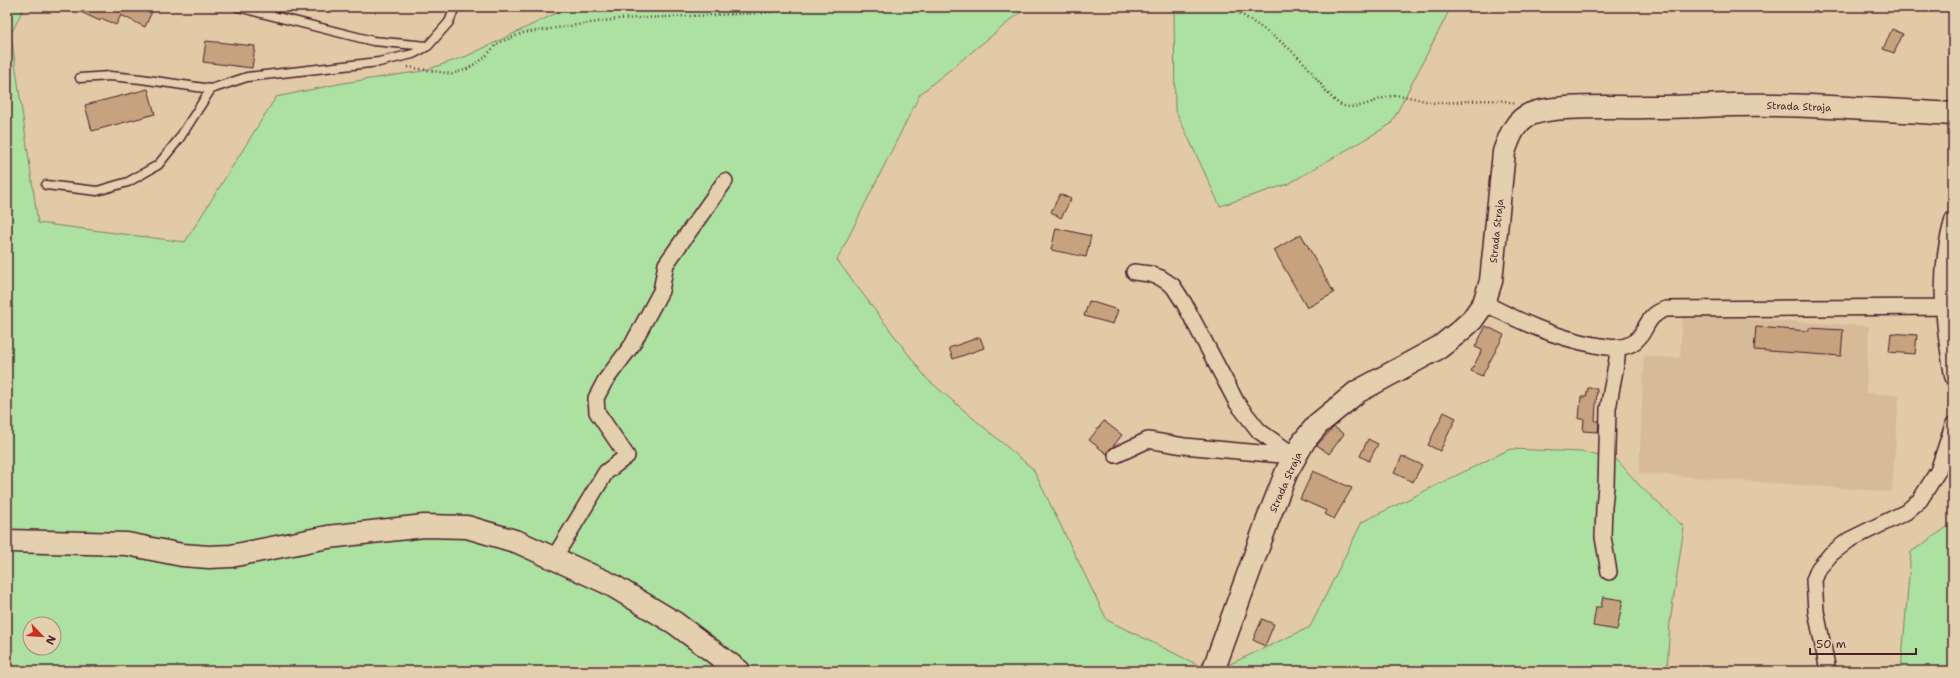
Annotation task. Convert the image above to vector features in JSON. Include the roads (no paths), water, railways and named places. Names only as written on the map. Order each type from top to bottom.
[{"type":"main road","name":"Strada Straja","points":[[1213,671],[1270,514],[1295,456],[1304,441],[1318,424],[1338,406],[1357,392],[1440,346],[1472,320],[1484,303],[1491,281],[1504,152],[1509,138],[1516,126],[1530,114],[1546,110],[1580,108],[1774,105],[1953,114]]},
{"type":"main road","points":[[7,541],[127,544],[182,555],[209,557],[231,556],[328,537],[424,526],[468,527],[518,542],[610,584],[675,623],[739,671]]},
{"type":"street","points":[[554,558],[606,472],[627,456],[597,412],[596,398],[605,381],[632,345],[661,291],[666,264],[725,181]]},
{"type":"street","points":[[1953,219],[1943,276],[1942,307],[1953,378]]},
{"type":"street","points":[[1134,272],[1155,276],[1173,286],[1184,303],[1226,385],[1241,409],[1259,431],[1295,456]]},
{"type":"street","points":[[1484,303],[1550,334],[1577,341],[1617,347],[1624,347],[1633,343],[1640,335],[1651,317],[1666,309],[1942,307]]},
{"type":"street","points":[[1609,572],[1603,537],[1604,507],[1608,409],[1617,359],[1617,347]]},
{"type":"street","points":[[1828,671],[1816,611],[1814,580],[1819,568],[1831,554],[1849,540],[1906,512],[1920,500],[1938,470],[1953,425]]},
{"type":"street","points":[[1116,455],[1148,440],[1184,446],[1295,456]]},
{"type":"street","points":[[1938,470],[1953,468]]},
{"type":"lane","points":[[238,7],[373,40],[428,46]]},
{"type":"lane","points":[[80,78],[110,76],[141,78],[211,89],[247,77],[379,62],[413,54],[428,46],[449,22],[455,7]]},
{"type":"lane","points":[[46,185],[97,191],[128,182],[158,165],[179,139],[211,89]]}]
